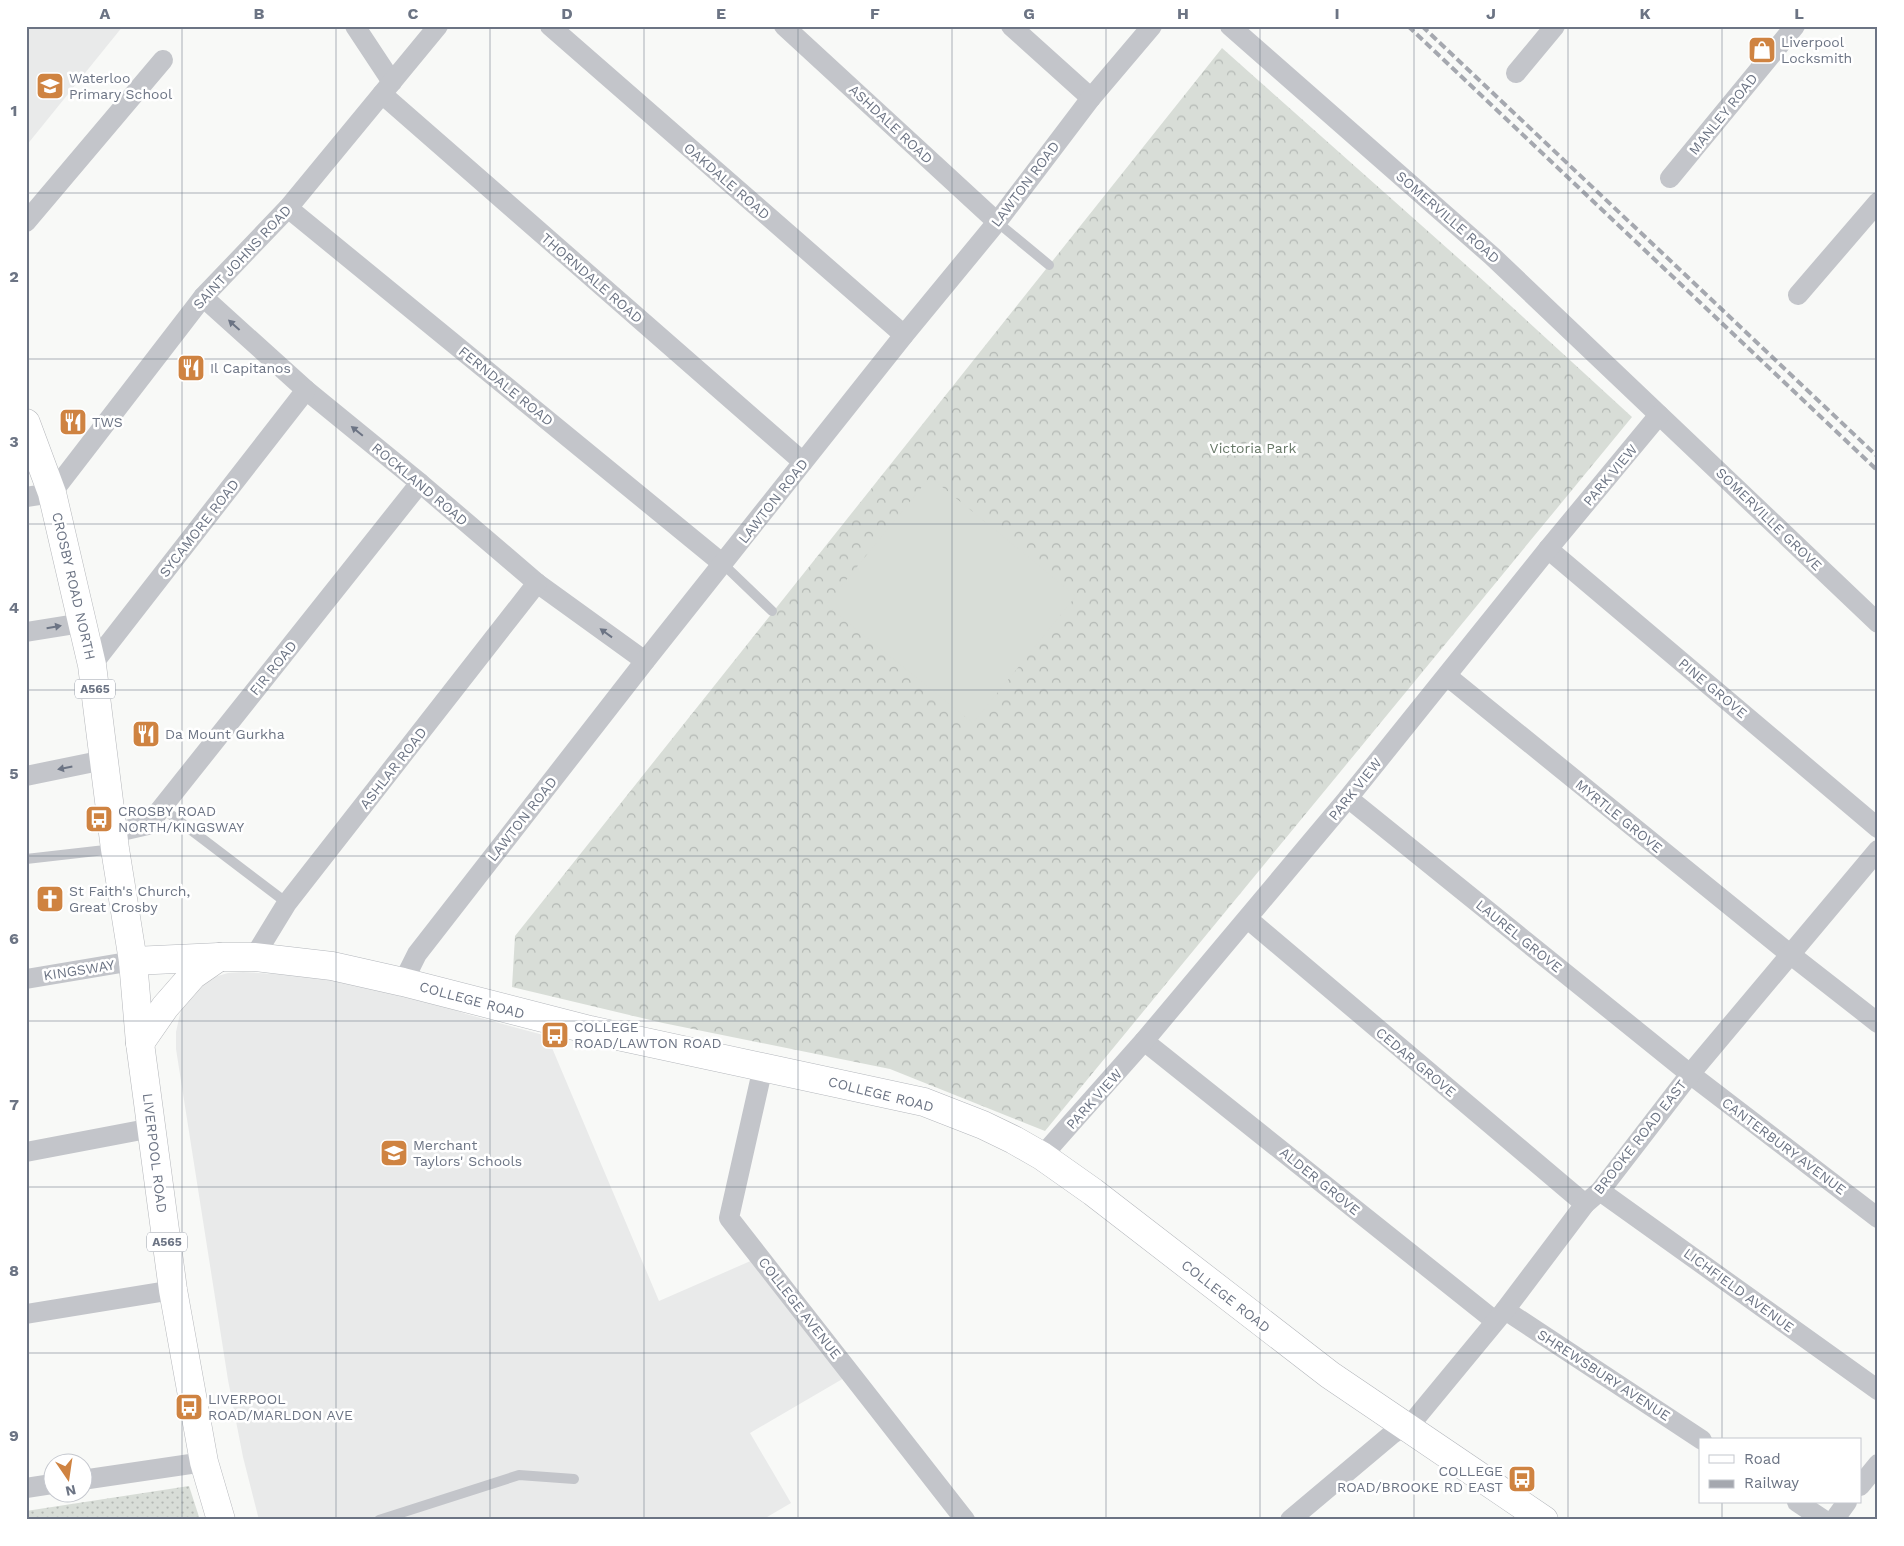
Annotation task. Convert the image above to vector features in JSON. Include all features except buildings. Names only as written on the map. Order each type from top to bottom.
[{"type":"main road","name":"CROSBY ROAD NORTH","points":[[26,423],[39,495],[82,622],[92,666],[114,841],[133,961]]},
{"type":"main road","points":[[140,1042],[164,1007],[194,975],[219,957]]},
{"type":"main road","name":"COLLEGE ROAD","points":[[133,961],[254,957],[332,966],[403,982],[590,1030],[924,1102],[991,1129],[1042,1156],[1093,1192],[1322,1369],[1544,1520]]},
{"type":"main road","name":"LIVERPOOL ROAD","points":[[133,961],[140,1042],[173,1290],[204,1462],[221,1520]]},
{"type":"street","name":"THORNDALE ROAD","points":[[355,26],[387,88],[803,462]]},
{"type":"street","name":"SAINT JOHNS ROAD","points":[[39,495],[203,297],[288,208],[438,26]]},
{"type":"street","name":"OAKDALE ROAD","points":[[550,26],[904,335]]},
{"type":"street","name":"ASHDALE ROAD","points":[[784,26],[997,222]]},
{"type":"street","points":[[1011,26],[1091,98]]},
{"type":"street","name":"LAWTON ROAD","points":[[403,982],[417,954],[645,661],[904,335],[997,222],[1091,98],[1152,26]]},
{"type":"street","name":"SOMERVILLE ROAD","points":[[1230,26],[1492,256],[1659,415]]},
{"type":"street","points":[[1516,74],[1555,26]]},
{"type":"street","name":"MANLEY ROAD","points":[[1670,178],[1795,26]]},
{"type":"street","points":[[26,222],[162,60]]},
{"type":"street","points":[[1798,295],[1878,202]]},
{"type":"street","name":"FERNDALE ROAD","points":[[288,208],[723,564]]},
{"type":"street","name":"ROCKLAND ROAD","points":[[203,297],[306,390],[420,483],[537,583],[645,661]]},
{"type":"street","name":"SYCAMORE ROAD","points":[[92,666],[306,390]]},
{"type":"street","name":"PARK VIEW","points":[[1042,1156],[1144,1041],[1248,919],[1348,798],[1548,548],[1659,415]]},
{"type":"street","name":"SOMERVILLE GROVE","points":[[1659,415],[1878,624]]},
{"type":"street","name":"FIR ROAD","points":[[114,841],[148,825],[420,483]]},
{"type":"street","name":"PINE GROVE","points":[[1548,548],[1878,828]]},
{"type":"street","name":"ASHLAR ROAD","points":[[254,957],[287,903],[537,583]]},
{"type":"street","points":[[26,632],[82,622]]},
{"type":"street","name":"MYRTLE GROVE","points":[[1446,676],[1878,1023]]},
{"type":"street","points":[[26,776],[104,760]]},
{"type":"street","name":"LAUREL GROVE","points":[[1348,798],[1690,1074]]},
{"type":"street","name":"BROOKE ROAD EAST","points":[[1290,1520],[1391,1435],[1415,1419],[1500,1316],[1585,1204],[1600,1190],[1690,1074],[1878,850]]},
{"type":"street","name":"CEDAR GROVE","points":[[1248,919],[1585,1204]]},
{"type":"street","name":"KINGSWAY","points":[[26,979],[133,961]]},
{"type":"street","name":"ALDER GROVE","points":[[1144,1041],[1500,1316]]},
{"type":"street","name":"COLLEGE AVENUE","points":[[763,1068],[729,1218],[965,1520]]},
{"type":"street","name":"CANTERBURY AVENUE","points":[[1690,1074],[1878,1218]]},
{"type":"street","points":[[26,1152],[152,1128]]},
{"type":"street","name":"LICHFIELD AVENUE","points":[[1600,1190],[1878,1390]]},
{"type":"street","points":[[26,1314],[173,1290]]},
{"type":"street","name":"SHREWSBURY AVENUE","points":[[1500,1316],[1699,1438]]},
{"type":"street","points":[[92,1479],[204,1462]]},
{"type":"street","points":[[1862,1484],[1878,1464]]},
{"type":"street","points":[[26,1488],[42,1486]]},
{"type":"street","points":[[1800,1504],[1824,1520]]},
{"type":"street","points":[[1834,1520],[1846,1504]]},
{"type":"lane","points":[[997,222],[1050,265]]},
{"type":"lane","points":[[723,564],[772,612]]},
{"type":"lane","points":[[162,808],[287,903]]},
{"type":"lane","points":[[26,859],[114,841]]},
{"type":"lane","points":[[379,1520],[519,1475],[574,1478]]},
{"type":"shaded area","name":"Waterloo Primary School","points":[[26,26],[123,26],[26,146]]},
{"type":"shaded area","name":"Merchant Taylors' Schools","points":[[243,972],[327,977],[433,1002],[466,1014],[547,1036],[659,1301],[762,1256],[851,1374],[750,1433],[791,1503],[762,1520],[259,1520],[243,1457],[228,1380],[176,1049],[176,1032],[182,1005],[198,988],[211,978],[228,973]]},
{"type":"green space","name":"Victoria Park","points":[[1222,48],[1475,273],[1632,417],[1045,1131],[890,1069],[663,1023],[512,987],[515,936]]},
{"type":"green space","points":[[930,477],[1076,596],[973,723],[826,605]]},
{"type":"green space","points":[[189,1486],[200,1520],[26,1520],[26,1511],[72,1504],[92,1504],[92,1501]]},
{"type":"railway","points":[[1408,26],[1878,471]]},
{"type":"railway","points":[[1422,26],[1878,457]]},
{"type":"place","name":"Liverpool Locksmith","points":[[1762,50]]},
{"type":"place","name":"Waterloo Primary School","points":[[50,86]]},
{"type":"place","name":"Il Capitanos","points":[[191,368]]},
{"type":"place","name":"TWS","points":[[73,422]]},
{"type":"place","name":"Da Mount Gurkha","points":[[146,734]]},
{"type":"place","name":"CROSBY ROAD NORTH/KINGSWAY","points":[[99,819]]},
{"type":"place","name":"St Faith's Church, Great Crosby","points":[[50,899]]},
{"type":"place","name":"COLLEGE ROAD/LAWTON ROAD","points":[[555,1035]]},
{"type":"place","name":"Merchant Taylors' Schools","points":[[394,1153]]},
{"type":"place","name":"LIVERPOOL ROAD/MARLDON AVE","points":[[189,1407]]},
{"type":"place","name":"COLLEGE ROAD/BROOKE RD EAST","points":[[1522,1479]]}]
